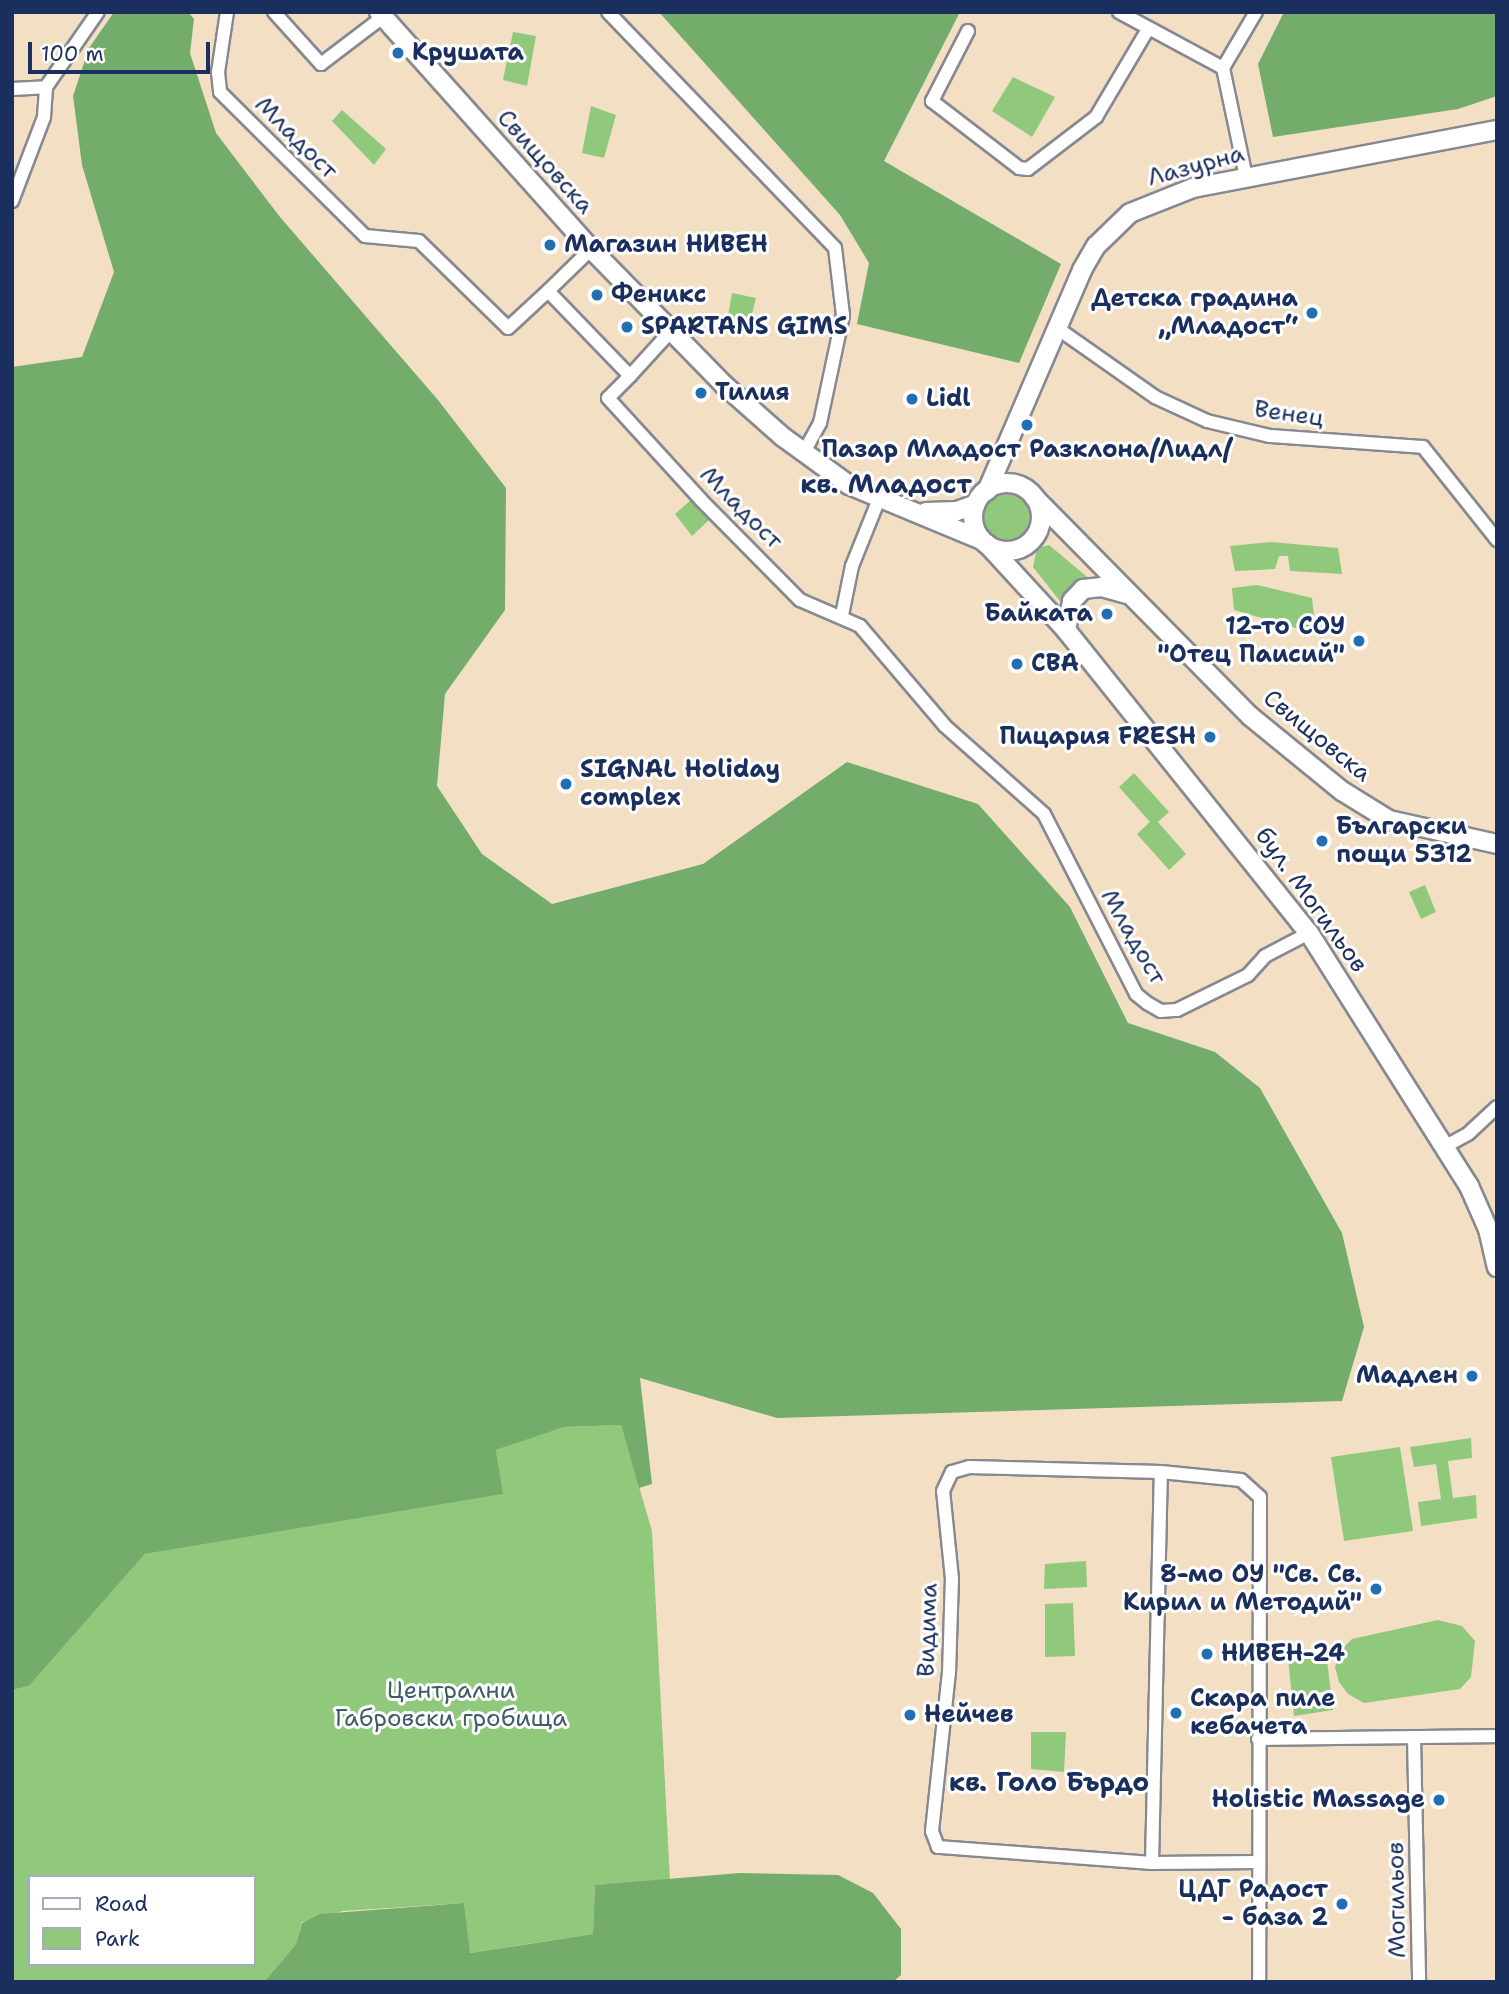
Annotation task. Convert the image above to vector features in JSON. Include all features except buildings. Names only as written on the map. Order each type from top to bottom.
[{"type":"street","points":[[12,201],[44,117],[47,87],[98,12]]},
{"type":"street","name":"Младост","points":[[227,12],[218,72],[220,92],[365,236],[419,241],[508,328],[548,291]]},
{"type":"street","points":[[274,12],[321,64],[381,15]]},
{"type":"street","points":[[608,12],[835,248],[844,315],[820,423],[803,454]]},
{"type":"street","points":[[1119,12],[1223,68]]},
{"type":"street","points":[[1247,177],[1223,68],[1256,12]]},
{"type":"street","name":"Свищовска","points":[[381,15],[591,249],[670,332],[803,454],[879,499],[919,512],[984,542]]},
{"type":"street","points":[[968,31],[932,101],[1019,168],[1028,169],[1096,117],[1148,29]]},
{"type":"street","points":[[12,89],[47,87]]},
{"type":"street","name":"Лазурна","points":[[981,497],[1007,446],[1082,270],[1113,226],[1156,200],[1247,177],[1497,131]]},
{"type":"street","points":[[591,249],[548,291],[630,376],[670,332]]},
{"type":"street","name":"Венец","points":[[1057,328],[1156,397],[1207,421],[1270,436],[1423,447],[1497,540]]},
{"type":"street","name":"Младост","points":[[630,376],[608,398],[614,405],[800,600],[842,615],[860,626],[945,726],[1044,814],[1136,994],[1161,1011],[1177,1010],[1248,975],[1265,956],[1310,933]]},
{"type":"street","points":[[1007,446],[1011,472],[1029,492],[1040,512],[1031,540],[1006,551],[984,542],[973,520],[981,497],[1005,484],[1029,492]]},
{"type":"street","name":"Свищовска","points":[[1029,492],[1080,547],[1250,716],[1342,790],[1389,820],[1497,844]]},
{"type":"street","name":"Свищовска","points":[[919,512],[957,511],[981,497]]},
{"type":"street","points":[[842,615],[851,587],[852,566],[879,499]]},
{"type":"street","name":"Свищовска","points":[[1031,540],[1080,547]]},
{"type":"street","name":"бул. Могильов","points":[[1031,540],[1026,573],[1034,594]]},
{"type":"street","name":"бул. Могильов","points":[[984,542],[1066,630],[1310,933],[1446,1146],[1492,1229],[1497,1267]]},
{"type":"street","points":[[1066,630],[1072,601],[1083,589],[1101,587],[1130,596]]},
{"type":"street","points":[[1446,1146],[1469,1133],[1497,1107]]},
{"type":"street","name":"Видима","points":[[1161,1472],[968,1467],[948,1477],[943,1491],[951,1579],[949,1673],[932,1831],[944,1851],[1152,1863],[1258,1862]]},
{"type":"street","points":[[1152,1863],[1161,1472],[1241,1480],[1260,1497],[1259,1982]]},
{"type":"street","points":[[1258,1740],[1497,1736]]},
{"type":"street","name":"Могильов","points":[[1414,1737],[1419,1982]]},
{"type":"green space","points":[[114,12],[188,12],[194,19],[190,53],[216,133],[280,217],[438,400],[506,488],[505,610],[445,694],[437,786],[482,854],[552,904],[703,864],[847,762],[978,804],[1070,907],[1128,1023],[1215,1052],[1260,1088],[1342,1233],[1364,1327],[1342,1401],[777,1418],[640,1378],[652,1484],[639,1488],[621,1425],[564,1427],[496,1450],[503,1494],[145,1554],[29,1686],[12,1690],[12,367],[82,357],[114,272],[82,165],[73,96],[89,48]]},
{"type":"green space","points":[[659,12],[960,12],[884,161],[1061,264],[1019,363],[857,324],[869,263],[840,215]]},
{"type":"green space","points":[[1284,12],[1497,12],[1497,96],[1458,109],[1273,137],[1258,64]]},
{"type":"green space","points":[[513,32],[536,36],[527,86],[503,80]]},
{"type":"green space","points":[[1013,77],[1055,97],[1032,137],[992,111]]},
{"type":"green space","points":[[591,106],[616,115],[604,158],[582,153]]},
{"type":"green space","points":[[342,110],[386,149],[374,165],[332,121]]},
{"type":"green space","points":[[732,293],[756,298],[747,334],[726,328]]},
{"type":"green space","points":[[1007,494],[1025,501],[1032,519],[1025,537],[1007,544],[989,537],[982,519],[989,501]]},
{"type":"green space","points":[[691,500],[710,519],[692,536],[675,514]]},
{"type":"green space","points":[[1271,542],[1338,548],[1342,574],[1290,571],[1288,556],[1279,556],[1275,569],[1235,571],[1230,546]]},
{"type":"green space","points":[[1049,545],[1092,581],[1063,605],[1033,567],[1037,548]]},
{"type":"green space","points":[[1257,585],[1312,598],[1316,634],[1234,610],[1232,588]]},
{"type":"green space","points":[[1134,773],[1169,812],[1158,822],[1186,854],[1169,870],[1137,834],[1150,822],[1119,787]]},
{"type":"green space","points":[[1425,885],[1436,912],[1421,919],[1409,892]]},
{"type":"green space","name":"Централни Габровски гробища","points":[[621,1425],[652,1531],[670,1881],[595,1885],[593,1934],[469,1953],[464,1903],[343,1911],[302,1922],[296,1944],[264,1982],[12,1982],[12,1690],[29,1686],[145,1554],[502,1494],[496,1450],[563,1427]]},
{"type":"green space","points":[[1471,1438],[1472,1458],[1448,1461],[1453,1498],[1476,1495],[1477,1518],[1421,1526],[1418,1502],[1441,1499],[1436,1464],[1414,1467],[1410,1447]]},
{"type":"green space","points":[[1400,1447],[1413,1531],[1344,1541],[1331,1457]]},
{"type":"green space","points":[[1086,1561],[1087,1587],[1044,1589],[1045,1564]]},
{"type":"green space","points":[[1073,1603],[1075,1656],[1045,1657],[1045,1604]]},
{"type":"green space","points":[[1438,1620],[1462,1626],[1475,1641],[1471,1677],[1460,1689],[1364,1703],[1348,1694],[1339,1682],[1335,1667],[1341,1650],[1352,1639]]},
{"type":"green space","points":[[1326,1652],[1333,1710],[1294,1716],[1288,1658]]},
{"type":"green space","points":[[1031,1732],[1066,1732],[1064,1772],[1031,1769]]},
{"type":"green space","points":[[740,1873],[838,1875],[873,1893],[901,1929],[901,1975],[893,1982],[264,1982],[296,1944],[302,1923],[320,1914],[464,1903],[470,1953],[593,1934],[595,1885]]},
{"type":"place","name":"Крушата","points":[[398,53]]},
{"type":"place","name":"Магазин НИВЕН","points":[[550,245]]},
{"type":"place","name":"Феникс","points":[[597,295]]},
{"type":"place","name":"Детска градина „Младост“","points":[[1312,313]]},
{"type":"place","name":"SPARTANS GIMS","points":[[627,327]]},
{"type":"place","name":"Тилия","points":[[701,393]]},
{"type":"place","name":"Lidl","points":[[912,399]]},
{"type":"place","name":"Пазар Младост Разклона/Лидл/","points":[[1027,425]]},
{"type":"place","name":"Байката","points":[[1107,614]]},
{"type":"place","name":"12-то СОУ \"Отец Паисий\"","points":[[1359,641]]},
{"type":"place","name":"CBA","points":[[1017,664]]},
{"type":"place","name":"Пицария FRESH","points":[[1210,737]]},
{"type":"place","name":"SIGNAL Holiday complex","points":[[566,784]]},
{"type":"place","name":"Български пощи 5312","points":[[1322,841]]},
{"type":"place","name":"Мадлен","points":[[1472,1376]]},
{"type":"place","name":"8-мо ОУ \"Св. Св. Кирил и Методий\"","points":[[1376,1589]]},
{"type":"place","name":"НИВЕН-24","points":[[1207,1654]]},
{"type":"place","name":"Скара пиле кебачета","points":[[1176,1713]]},
{"type":"place","name":"Нейчев","points":[[910,1715]]},
{"type":"place","name":"Holistic Massage","points":[[1439,1800]]},
{"type":"place","name":"ЦДГ Радост - база 2","points":[[1342,1904]]},
{"type":"district","name":"кв. Младост","points":[[886,484]]},
{"type":"district","name":"кв. Голо Бърдо","points":[[1049,1782]]}]
